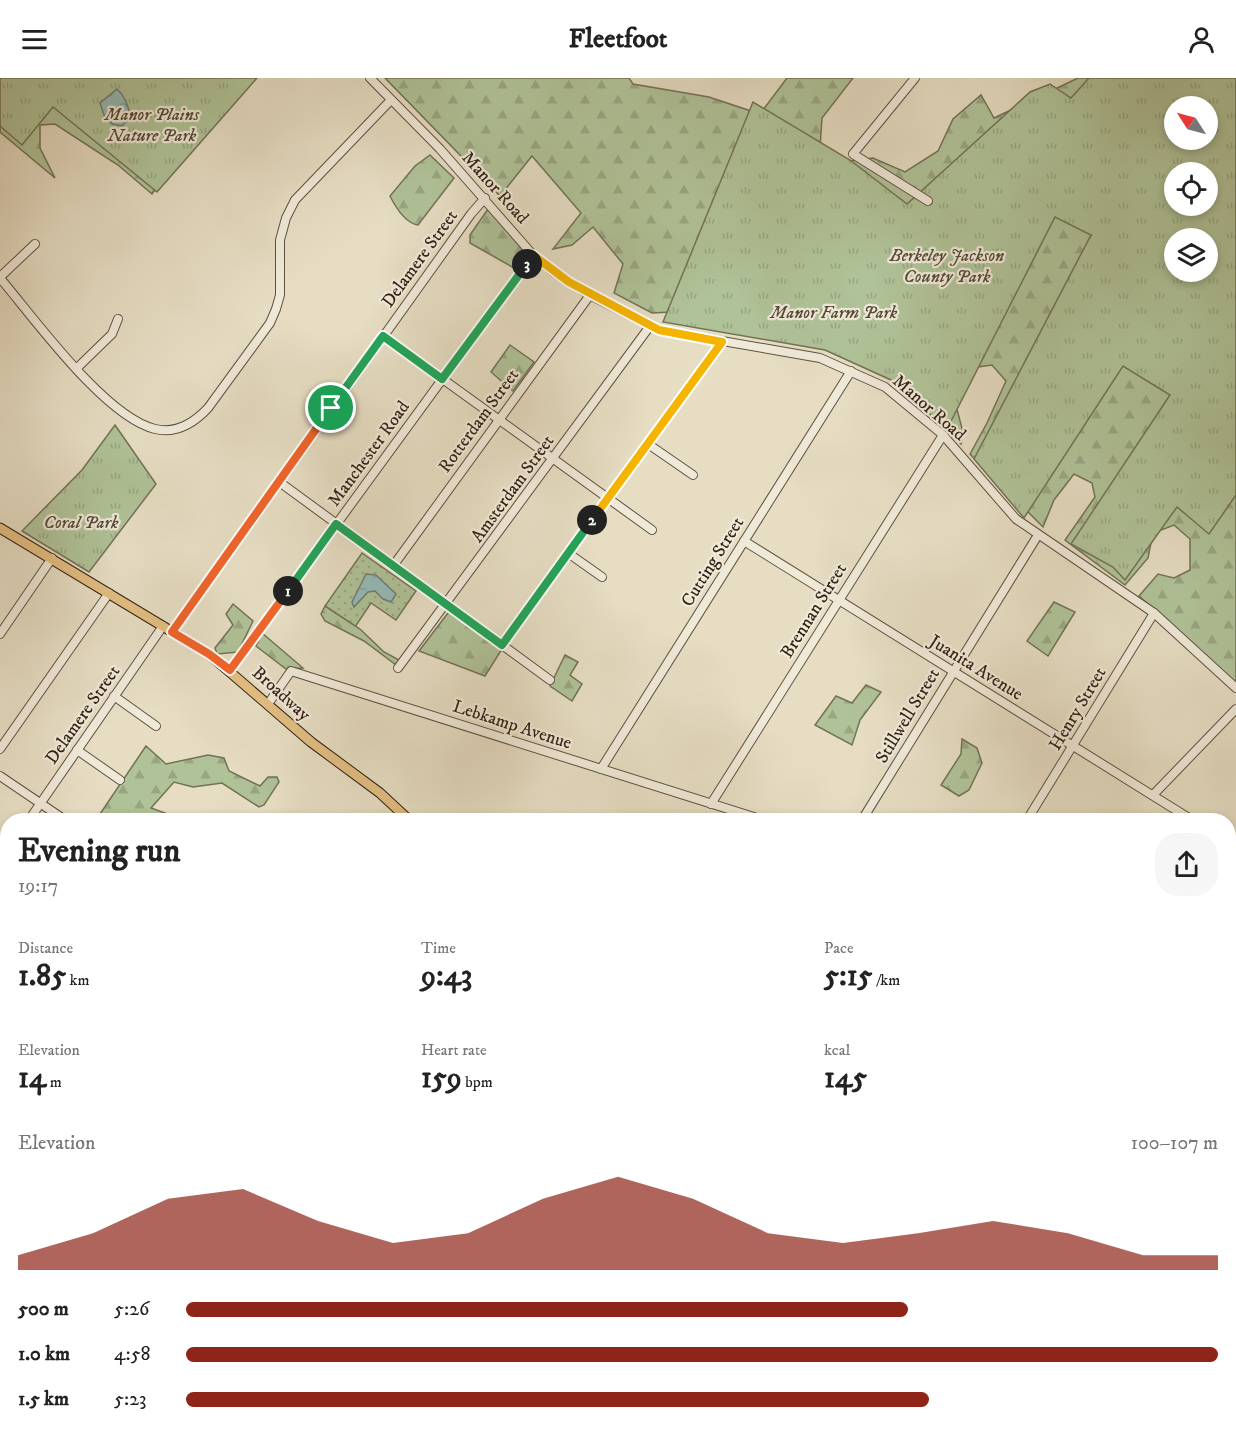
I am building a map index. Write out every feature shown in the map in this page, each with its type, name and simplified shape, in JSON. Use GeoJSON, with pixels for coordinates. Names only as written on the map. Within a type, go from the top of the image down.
{"type":"FeatureCollection","features":[{"type":"Feature","properties":{"kind":"main road","name":"Broadway"},"geometry":{"type":"LineString","coordinates":[[0,528],[209,654],[322,752],[380,793],[401,813]]}},
{"type":"Feature","properties":{"kind":"street","name":"Manor Road"},"geometry":{"type":"LineString","coordinates":[[370,78],[485,198],[533,255],[554,272],[590,295],[659,330],[820,358],[885,387],[943,435],[1016,519],[1154,612],[1236,688]]}},
{"type":"Feature","properties":{"kind":"street"},"geometry":{"type":"LineString","coordinates":[[915,78],[853,154],[928,201]]}},
{"type":"Feature","properties":{"kind":"street"},"geometry":{"type":"LineString","coordinates":[[35,244],[0,278],[77,368],[122,411],[139,423],[171,430],[197,419],[208,408],[250,351],[276,309],[280,295],[280,240],[294,200],[390,101]]}},
{"type":"Feature","properties":{"kind":"street","name":"Delamere Street"},"geometry":{"type":"LineString","coordinates":[[34,813],[114,696],[278,481],[471,214],[485,198]]}},
{"type":"Feature","properties":{"kind":"street","name":"Manchester Road"},"geometry":{"type":"LineString","coordinates":[[230,670],[533,255]]}},
{"type":"Feature","properties":{"kind":"street","name":"Rotterdam Street"},"geometry":{"type":"LineString","coordinates":[[393,566],[590,295]]}},
{"type":"Feature","properties":{"kind":"street"},"geometry":{"type":"LineString","coordinates":[[77,368],[112,334],[118,319]]}},
{"type":"Feature","properties":{"kind":"street","name":"Amsterdam Street"},"geometry":{"type":"LineString","coordinates":[[398,668],[447,605],[650,326]]}},
{"type":"Feature","properties":{"kind":"street"},"geometry":{"type":"LineString","coordinates":[[383,336],[652,530]]}},
{"type":"Feature","properties":{"kind":"street"},"geometry":{"type":"LineString","coordinates":[[502,645],[722,342]]}},
{"type":"Feature","properties":{"kind":"street","name":"Cutting Street"},"geometry":{"type":"LineString","coordinates":[[601,769],[851,372]]}},
{"type":"Feature","properties":{"kind":"street","name":"Brennan Street"},"geometry":{"type":"LineString","coordinates":[[711,804],[943,435]]}},
{"type":"Feature","properties":{"kind":"street"},"geometry":{"type":"LineString","coordinates":[[648,444],[693,475]]}},
{"type":"Feature","properties":{"kind":"street"},"geometry":{"type":"LineString","coordinates":[[278,481],[550,680]]}},
{"type":"Feature","properties":{"kind":"street","name":"Stillwell Street"},"geometry":{"type":"LineString","coordinates":[[866,813],[1038,535]]}},
{"type":"Feature","properties":{"kind":"street","name":"Juanita Avenue"},"geometry":{"type":"LineString","coordinates":[[744,541],[1181,813]]}},
{"type":"Feature","properties":{"kind":"street"},"geometry":{"type":"LineString","coordinates":[[568,553],[602,577]]}},
{"type":"Feature","properties":{"kind":"street"},"geometry":{"type":"LineString","coordinates":[[0,634],[52,558]]}},
{"type":"Feature","properties":{"kind":"street"},"geometry":{"type":"LineString","coordinates":[[0,749],[110,593]]}},
{"type":"Feature","properties":{"kind":"street","name":"Henry Street"},"geometry":{"type":"LineString","coordinates":[[1031,813],[1154,612]]}},
{"type":"Feature","properties":{"kind":"street","name":"Lebkamp Avenue"},"geometry":{"type":"LineString","coordinates":[[268,705],[291,671],[740,813]]}},
{"type":"Feature","properties":{"kind":"street"},"geometry":{"type":"LineString","coordinates":[[114,696],[156,726]]}},
{"type":"Feature","properties":{"kind":"street"},"geometry":{"type":"LineString","coordinates":[[1153,795],[1236,709]]}},
{"type":"Feature","properties":{"kind":"street"},"geometry":{"type":"LineString","coordinates":[[77,750],[120,780]]}},
{"type":"Feature","properties":{"kind":"street"},"geometry":{"type":"LineString","coordinates":[[0,776],[55,813]]}},
{"type":"Feature","properties":{"kind":"street"},"geometry":{"type":"LineString","coordinates":[[229,1434],[238,1434]]}},
{"type":"Feature","properties":{"kind":"green space"},"geometry":{"type":"Polygon","coordinates":[[[0,78],[171,168],[152,194],[118,165],[55,124],[40,125],[40,148],[55,178],[0,132],[0,78]]]}},
{"type":"Feature","properties":{"kind":"green space","name":"Manor Plains Nature Park"},"geometry":{"type":"Polygon","coordinates":[[[0,78],[257,78],[157,192],[53,107],[22,145],[0,126],[0,78]]]}},
{"type":"Feature","properties":{"kind":"green space","name":"Berkeley Jackson County Park"},"geometry":{"type":"Polygon","coordinates":[[[385,78],[629,78],[633,84],[709,97],[760,114],[787,78],[853,78],[822,118],[820,148],[835,163],[873,158],[905,172],[938,151],[953,119],[981,95],[994,118],[1078,78],[1236,78],[1236,683],[1139,596],[1158,574],[1174,578],[1190,570],[1190,539],[1174,525],[1153,533],[1148,558],[1125,585],[1065,540],[1095,497],[1092,483],[1074,474],[1054,500],[1043,527],[970,454],[1006,381],[992,365],[971,368],[954,398],[963,432],[961,444],[901,384],[861,325],[671,312],[652,313],[614,293],[623,264],[593,227],[572,245],[553,249],[581,213],[532,156],[500,196],[385,78]]]}},
{"type":"Feature","properties":{"kind":"green space","name":"Berkeley Jackson County Park"},"geometry":{"type":"Polygon","coordinates":[[[1089,78],[1236,78],[1236,495],[1209,534],[1177,507],[1125,580],[1113,567],[1071,544],[1170,395],[1123,366],[1024,518],[974,459],[1091,235],[1055,217],[947,429],[891,380],[825,350],[663,322],[753,102],[850,160],[907,204],[1030,92],[1050,84],[1071,98],[1089,78]]]}},
{"type":"Feature","properties":{"kind":"green space"},"geometry":{"type":"Polygon","coordinates":[[[430,155],[454,178],[418,225],[413,224],[398,210],[390,196],[415,166],[430,155]]]}},
{"type":"Feature","properties":{"kind":"green space"},"geometry":{"type":"Polygon","coordinates":[[[488,209],[526,253],[514,268],[470,243],[470,235],[488,209]]]}},
{"type":"Feature","properties":{"kind":"green space"},"geometry":{"type":"Polygon","coordinates":[[[510,345],[534,362],[513,391],[491,372],[510,345]]]}},
{"type":"Feature","properties":{"kind":"green space","name":"Coral Park"},"geometry":{"type":"Polygon","coordinates":[[[115,425],[156,484],[89,572],[22,531],[82,470],[115,425]]]}},
{"type":"Feature","properties":{"kind":"green space"},"geometry":{"type":"Polygon","coordinates":[[[362,553],[416,591],[396,620],[371,603],[355,627],[325,606],[362,553]]]}},
{"type":"Feature","properties":{"kind":"green space"},"geometry":{"type":"Polygon","coordinates":[[[1054,602],[1075,612],[1048,656],[1027,641],[1054,602]]]}},
{"type":"Feature","properties":{"kind":"green space"},"geometry":{"type":"Polygon","coordinates":[[[233,604],[253,621],[238,652],[217,654],[215,648],[233,625],[226,614],[233,604]]]}},
{"type":"Feature","properties":{"kind":"green space"},"geometry":{"type":"Polygon","coordinates":[[[325,606],[360,629],[384,652],[399,660],[396,665],[364,641],[325,621],[321,614],[325,606]]]}},
{"type":"Feature","properties":{"kind":"green space"},"geometry":{"type":"Polygon","coordinates":[[[448,613],[502,649],[485,676],[419,651],[448,613]]]}},
{"type":"Feature","properties":{"kind":"green space"},"geometry":{"type":"Polygon","coordinates":[[[262,633],[303,668],[286,669],[256,646],[262,633]]]}},
{"type":"Feature","properties":{"kind":"green space"},"geometry":{"type":"Polygon","coordinates":[[[565,655],[578,662],[570,675],[582,684],[572,701],[550,686],[565,655]]]}},
{"type":"Feature","properties":{"kind":"green space"},"geometry":{"type":"Polygon","coordinates":[[[866,685],[881,692],[860,720],[852,745],[815,725],[836,696],[852,703],[866,685]]]}},
{"type":"Feature","properties":{"kind":"green space"},"geometry":{"type":"Polygon","coordinates":[[[962,739],[977,748],[982,763],[969,790],[959,796],[941,785],[961,754],[962,739]]]}},
{"type":"Feature","properties":{"kind":"green space"},"geometry":{"type":"Polygon","coordinates":[[[146,746],[166,764],[208,755],[224,758],[229,771],[260,786],[268,777],[277,777],[279,782],[264,805],[259,807],[222,783],[193,787],[174,782],[151,808],[165,813],[101,813],[146,746]]]}},
{"type":"Feature","properties":{"kind":"water"},"geometry":{"type":"Polygon","coordinates":[[[117,89],[128,106],[130,118],[122,126],[112,124],[104,115],[100,103],[117,89]]]}},
{"type":"Feature","properties":{"kind":"water"},"geometry":{"type":"Polygon","coordinates":[[[366,574],[376,575],[396,594],[391,602],[383,599],[375,591],[368,592],[354,607],[352,602],[366,574]]]}},
{"type":"Feature","properties":{"kind":"route"},"geometry":{"type":"LineString","coordinates":[[533,255],[590,295],[659,330],[722,342],[502,645],[336,524],[230,670],[209,654],[172,632],[331,408],[383,336],[442,379],[533,255]]}},
{"type":"Feature","properties":{"kind":"park label","name":"Manor Farm Park"},"geometry":{"type":"Point","coordinates":[834,313]}}]}
